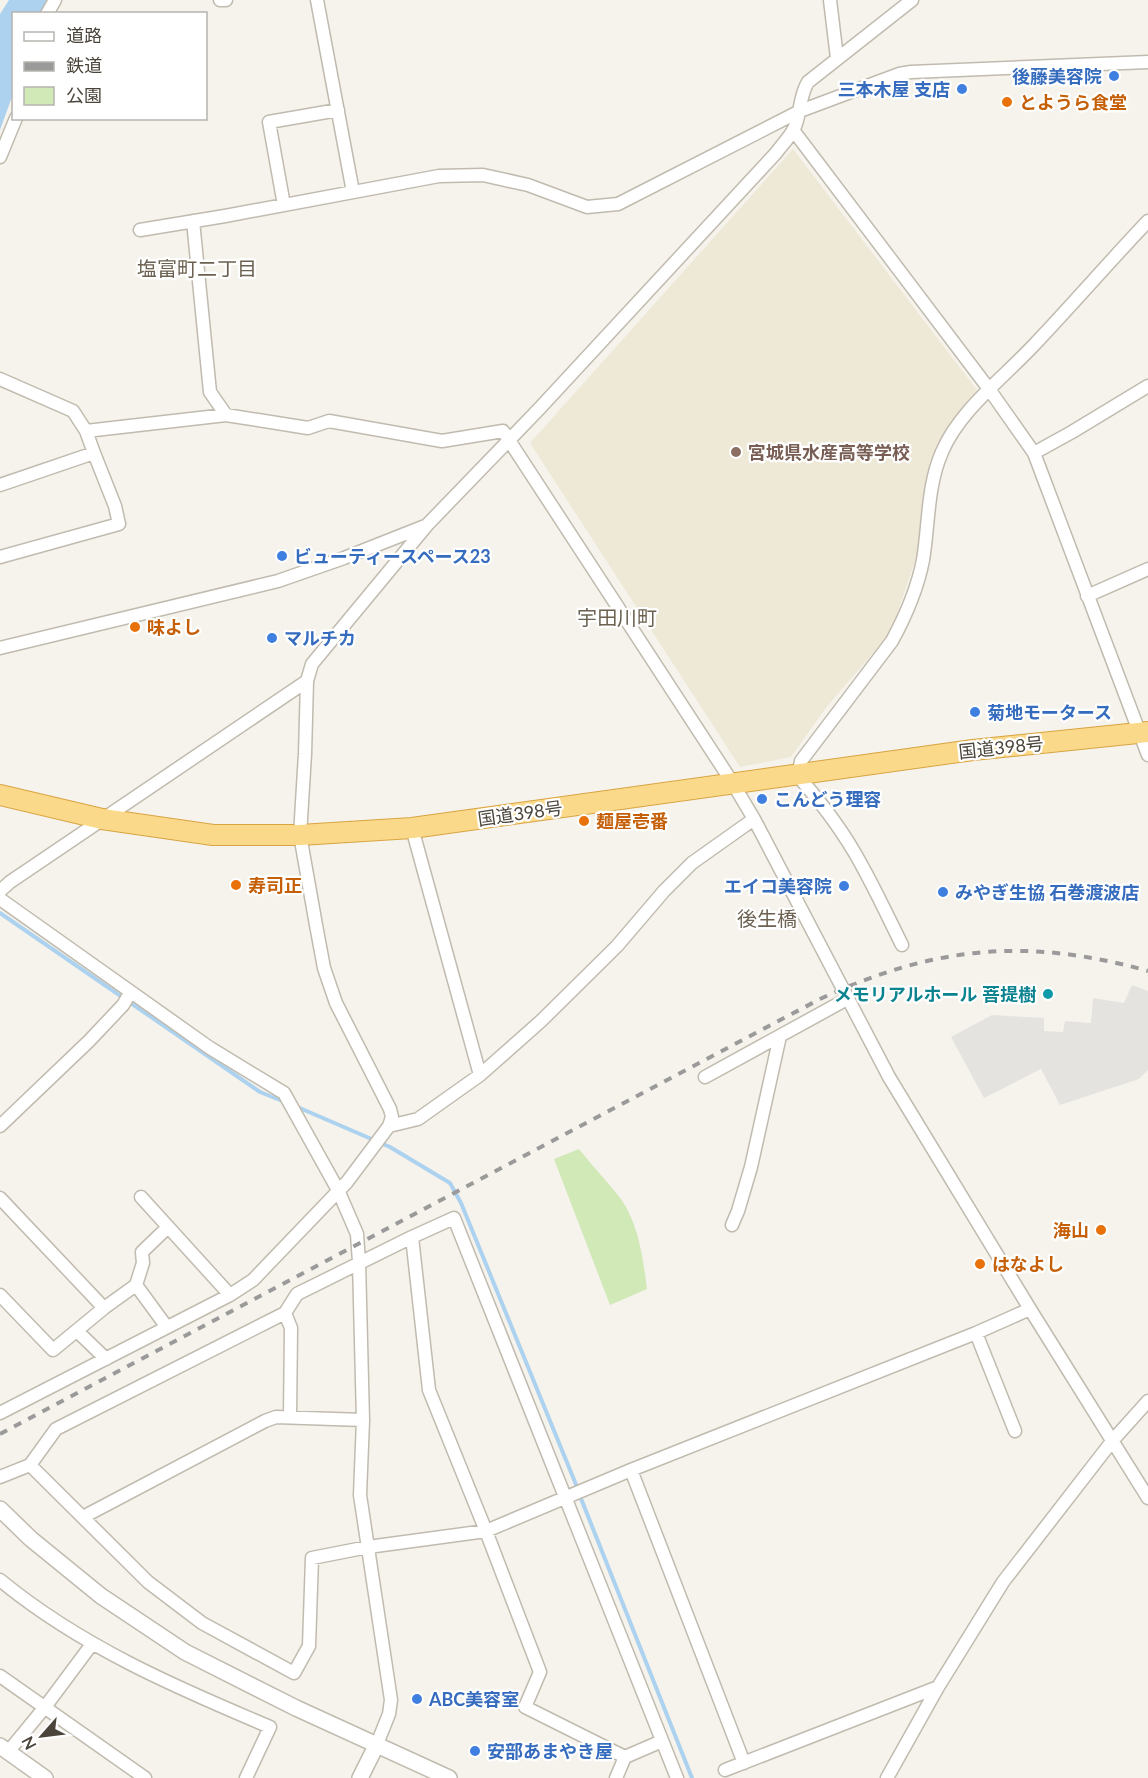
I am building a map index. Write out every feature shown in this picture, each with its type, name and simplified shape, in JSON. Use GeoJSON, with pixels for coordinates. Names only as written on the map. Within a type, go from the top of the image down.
{"type":"FeatureCollection","features":[{"type":"Feature","properties":{"kind":"highway","name":"国道398号"},"geometry":{"type":"LineString","coordinates":[[0,795],[102,819],[213,835],[300,835],[412,828],[973,750],[1144,733]]}},
{"type":"Feature","properties":{"kind":"street"},"geometry":{"type":"LineString","coordinates":[[220,0],[226,0]]}},
{"type":"Feature","properties":{"kind":"street"},"geometry":{"type":"LineString","coordinates":[[318,0],[353,192]]}},
{"type":"Feature","properties":{"kind":"street"},"geometry":{"type":"LineString","coordinates":[[830,0],[837,58]]}},
{"type":"Feature","properties":{"kind":"street"},"geometry":{"type":"LineString","coordinates":[[3,1408],[106,1359],[165,1326],[230,1295],[253,1280],[347,1182],[389,1126],[392,1117],[390,1108],[336,1003],[324,968],[300,835],[307,681],[312,664],[428,524],[760,170],[794,130],[803,89],[808,82],[912,0]]}},
{"type":"Feature","properties":{"kind":"street"},"geometry":{"type":"LineString","coordinates":[[140,230],[439,176],[483,174],[528,185],[587,207],[618,204],[800,111],[899,74],[1148,62]]}},
{"type":"Feature","properties":{"kind":"street"},"geometry":{"type":"LineString","coordinates":[[284,205],[269,122],[338,110]]}},
{"type":"Feature","properties":{"kind":"street"},"geometry":{"type":"LineString","coordinates":[[0,157],[15,120]]}},
{"type":"Feature","properties":{"kind":"street"},"geometry":{"type":"LineString","coordinates":[[794,130],[989,389],[1034,453],[1087,596],[1144,733],[1148,755]]}},
{"type":"Feature","properties":{"kind":"street"},"geometry":{"type":"LineString","coordinates":[[193,222],[210,392],[226,416]]}},
{"type":"Feature","properties":{"kind":"street"},"geometry":{"type":"LineString","coordinates":[[902,945],[868,875],[852,849],[831,816],[798,776],[801,761],[892,641],[903,621],[922,562],[934,470],[943,448],[956,427],[989,389],[1032,347],[1109,261],[1148,222]]}},
{"type":"Feature","properties":{"kind":"street"},"geometry":{"type":"LineString","coordinates":[[0,379],[73,411],[86,431],[115,506],[118,524],[0,556]]}},
{"type":"Feature","properties":{"kind":"street"},"geometry":{"type":"LineString","coordinates":[[1034,453],[1148,386]]}},
{"type":"Feature","properties":{"kind":"street"},"geometry":{"type":"LineString","coordinates":[[86,431],[226,416],[308,428],[329,421],[442,441],[503,431],[732,782],[754,819],[889,1077],[1148,1498]]}},
{"type":"Feature","properties":{"kind":"street"},"geometry":{"type":"LineString","coordinates":[[0,485],[94,453]]}},
{"type":"Feature","properties":{"kind":"street"},"geometry":{"type":"LineString","coordinates":[[0,648],[278,581],[344,558],[428,524]]}},
{"type":"Feature","properties":{"kind":"street"},"geometry":{"type":"LineString","coordinates":[[1087,596],[1148,569]]}},
{"type":"Feature","properties":{"kind":"street"},"geometry":{"type":"LineString","coordinates":[[0,891],[102,819],[307,681]]}},
{"type":"Feature","properties":{"kind":"street"},"geometry":{"type":"LineString","coordinates":[[389,1126],[418,1119],[480,1075],[541,1021],[617,946],[664,891],[692,863],[754,819]]}},
{"type":"Feature","properties":{"kind":"street"},"geometry":{"type":"LineString","coordinates":[[412,828],[480,1075]]}},
{"type":"Feature","properties":{"kind":"street"},"geometry":{"type":"LineString","coordinates":[[0,899],[127,999],[284,1093],[338,1190],[357,1234],[363,1420],[360,1495],[390,1700],[389,1714],[360,1778]]}},
{"type":"Feature","properties":{"kind":"street"},"geometry":{"type":"LineString","coordinates":[[0,1126],[89,1041],[127,999]]}},
{"type":"Feature","properties":{"kind":"street"},"geometry":{"type":"LineString","coordinates":[[705,1077],[847,999]]}},
{"type":"Feature","properties":{"kind":"street"},"geometry":{"type":"LineString","coordinates":[[732,1225],[751,1167],[780,1036]]}},
{"type":"Feature","properties":{"kind":"street"},"geometry":{"type":"LineString","coordinates":[[141,1197],[230,1295]]}},
{"type":"Feature","properties":{"kind":"street"},"geometry":{"type":"LineString","coordinates":[[0,1198],[104,1308]]}},
{"type":"Feature","properties":{"kind":"street"},"geometry":{"type":"LineString","coordinates":[[0,1477],[30,1465],[56,1429],[285,1313],[297,1294],[454,1218],[676,1778]]}},
{"type":"Feature","properties":{"kind":"street"},"geometry":{"type":"LineString","coordinates":[[0,1295],[53,1350],[136,1285],[143,1263],[142,1252],[168,1227]]}},
{"type":"Feature","properties":{"kind":"street"},"geometry":{"type":"LineString","coordinates":[[412,1237],[429,1390],[540,1672],[525,1707],[626,1757]]}},
{"type":"Feature","properties":{"kind":"street"},"geometry":{"type":"LineString","coordinates":[[136,1285],[165,1326]]}},
{"type":"Feature","properties":{"kind":"street"},"geometry":{"type":"LineString","coordinates":[[30,1465],[148,1582],[202,1623],[294,1673],[309,1646],[312,1558],[368,1547],[486,1531],[564,1497],[976,1333],[1030,1309]]}},
{"type":"Feature","properties":{"kind":"street"},"geometry":{"type":"LineString","coordinates":[[285,1313],[291,1328],[290,1417]]}},
{"type":"Feature","properties":{"kind":"street"},"geometry":{"type":"LineString","coordinates":[[77,1331],[106,1359]]}},
{"type":"Feature","properties":{"kind":"street"},"geometry":{"type":"LineString","coordinates":[[976,1333],[1015,1431]]}},
{"type":"Feature","properties":{"kind":"street"},"geometry":{"type":"LineString","coordinates":[[887,1778],[938,1687],[1003,1582],[1113,1440],[1148,1401]]}},
{"type":"Feature","properties":{"kind":"street"},"geometry":{"type":"LineString","coordinates":[[83,1517],[276,1417],[363,1420]]}},
{"type":"Feature","properties":{"kind":"street"},"geometry":{"type":"LineString","coordinates":[[632,1470],[744,1763]]}},
{"type":"Feature","properties":{"kind":"street"},"geometry":{"type":"LineString","coordinates":[[0,1509],[39,1546],[101,1596],[185,1652],[296,1708],[449,1778]]}},
{"type":"Feature","properties":{"kind":"street"},"geometry":{"type":"LineString","coordinates":[[0,1580],[27,1602],[92,1644],[170,1684],[270,1727],[246,1778]]}},
{"type":"Feature","properties":{"kind":"street"},"geometry":{"type":"LineString","coordinates":[[45,1778],[4,1749],[45,1707],[92,1644]]}},
{"type":"Feature","properties":{"kind":"street"},"geometry":{"type":"LineString","coordinates":[[0,1676],[145,1778]]}},
{"type":"Feature","properties":{"kind":"street"},"geometry":{"type":"LineString","coordinates":[[725,1770],[938,1687]]}},
{"type":"Feature","properties":{"kind":"street"},"geometry":{"type":"LineString","coordinates":[[616,1778],[626,1757],[662,1741]]}},
{"type":"Feature","properties":{"kind":"shaded area","name":"宮城県水産高等学校"},"geometry":{"type":"Polygon","coordinates":[[[793,149],[980,394],[948,425],[932,462],[919,549],[891,632],[825,709],[791,757],[740,767],[530,443],[793,149]]]}},
{"type":"Feature","properties":{"kind":"shaded area"},"geometry":{"type":"Polygon","coordinates":[[[1132,985],[1148,991],[1148,1070],[1139,1079],[1060,1105],[1041,1069],[984,1098],[951,1037],[992,1015],[1044,1018],[1044,1031],[1063,1032],[1065,1021],[1091,1023],[1093,998],[1124,1003],[1132,985]]]}},
{"type":"Feature","properties":{"kind":"green space"},"geometry":{"type":"Polygon","coordinates":[[[579,1149],[627,1209],[642,1254],[647,1289],[610,1305],[554,1159],[579,1149]]]}},
{"type":"Feature","properties":{"kind":"water"},"geometry":{"type":"Polygon","coordinates":[[[9,0],[47,0],[41,12],[12,12],[12,97],[0,130],[0,14],[9,0]]]}},
{"type":"Feature","properties":{"kind":"waterway"},"geometry":{"type":"LineString","coordinates":[[0,913],[260,1092],[285,1102]]}},
{"type":"Feature","properties":{"kind":"waterway"},"geometry":{"type":"LineString","coordinates":[[295,1106],[390,1147],[450,1183],[461,1203],[577,1487]]}},
{"type":"Feature","properties":{"kind":"waterway"},"geometry":{"type":"LineString","coordinates":[[580,1496],[692,1778]]}},
{"type":"Feature","properties":{"kind":"railway"},"geometry":{"type":"LineString","coordinates":[[0,1434],[820,999],[862,981],[902,967],[981,952],[1021,951],[1062,954],[1104,960],[1148,971]]}},
{"type":"Feature","properties":{"kind":"place","name":"後藤美容院"},"geometry":{"type":"Point","coordinates":[1114,76]}},
{"type":"Feature","properties":{"kind":"place","name":"三本木屋 支店"},"geometry":{"type":"Point","coordinates":[962,89]}},
{"type":"Feature","properties":{"kind":"place","name":"とようら食堂"},"geometry":{"type":"Point","coordinates":[1007,102]}},
{"type":"Feature","properties":{"kind":"place","name":"宮城県水産高等学校"},"geometry":{"type":"Point","coordinates":[736,452]}},
{"type":"Feature","properties":{"kind":"place","name":"ビューティースペース23"},"geometry":{"type":"Point","coordinates":[282,556]}},
{"type":"Feature","properties":{"kind":"place","name":"味よし"},"geometry":{"type":"Point","coordinates":[135,627]}},
{"type":"Feature","properties":{"kind":"place","name":"マルチカ"},"geometry":{"type":"Point","coordinates":[272,638]}},
{"type":"Feature","properties":{"kind":"place","name":"菊地モータース"},"geometry":{"type":"Point","coordinates":[975,712]}},
{"type":"Feature","properties":{"kind":"place","name":"こんどう理容"},"geometry":{"type":"Point","coordinates":[762,799]}},
{"type":"Feature","properties":{"kind":"place","name":"麺屋壱番"},"geometry":{"type":"Point","coordinates":[584,821]}},
{"type":"Feature","properties":{"kind":"place","name":"寿司正"},"geometry":{"type":"Point","coordinates":[236,885]}},
{"type":"Feature","properties":{"kind":"place","name":"エイコ美容院"},"geometry":{"type":"Point","coordinates":[844,886]}},
{"type":"Feature","properties":{"kind":"place","name":"みやぎ生協 石巻渡波店"},"geometry":{"type":"Point","coordinates":[943,892]}},
{"type":"Feature","properties":{"kind":"place","name":"メモリアルホール 菩提樹"},"geometry":{"type":"Point","coordinates":[1048,994]}},
{"type":"Feature","properties":{"kind":"place","name":"海山"},"geometry":{"type":"Point","coordinates":[1101,1230]}},
{"type":"Feature","properties":{"kind":"place","name":"はなよし"},"geometry":{"type":"Point","coordinates":[980,1264]}},
{"type":"Feature","properties":{"kind":"place","name":"ABC美容室"},"geometry":{"type":"Point","coordinates":[417,1699]}},
{"type":"Feature","properties":{"kind":"place","name":"安部あまやき屋"},"geometry":{"type":"Point","coordinates":[475,1751]}},
{"type":"Feature","properties":{"kind":"district","name":"塩富町二丁目"},"geometry":{"type":"Point","coordinates":[197,268]}},
{"type":"Feature","properties":{"kind":"district","name":"宇田川町"},"geometry":{"type":"Point","coordinates":[617,617]}},
{"type":"Feature","properties":{"kind":"district","name":"後生橋"},"geometry":{"type":"Point","coordinates":[767,918]}}]}
